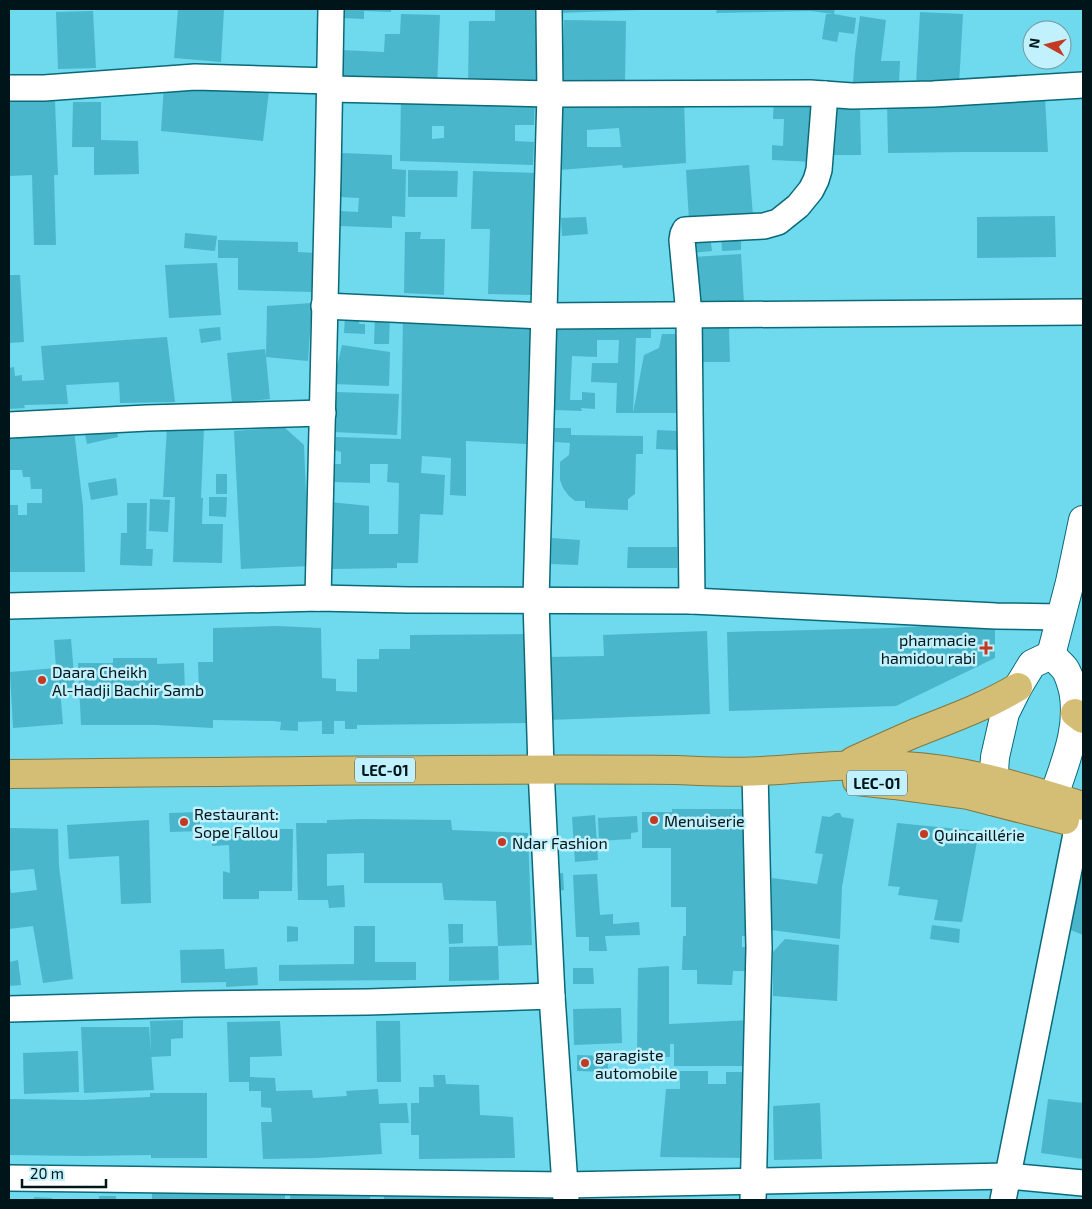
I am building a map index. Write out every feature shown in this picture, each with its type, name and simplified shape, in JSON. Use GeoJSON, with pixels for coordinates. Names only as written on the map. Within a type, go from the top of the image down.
{"type":"FeatureCollection","features":[{"type":"Feature","properties":{"kind":"highway"},"geometry":{"type":"LineString","coordinates":[[846,765],[898,740],[986,704],[1018,687]]}},
{"type":"Feature","properties":{"kind":"highway","name":"LEC-01"},"geometry":{"type":"LineString","coordinates":[[9,774],[540,769],[758,771],[846,765],[903,766],[945,770],[993,791]]}},
{"type":"Feature","properties":{"kind":"highway","name":"LEC-01"},"geometry":{"type":"LineString","coordinates":[[758,771],[894,785],[968,795],[993,791]]}},
{"type":"Feature","properties":{"kind":"highway"},"geometry":{"type":"LineString","coordinates":[[993,791],[1050,806],[1082,818]]}},
{"type":"Feature","properties":{"kind":"street"},"geometry":{"type":"LineString","coordinates":[[318,598],[331,9]]}},
{"type":"Feature","properties":{"kind":"street"},"geometry":{"type":"LineString","coordinates":[[549,9],[550,94],[536,600],[540,769],[552,996],[566,1193]]}},
{"type":"Feature","properties":{"kind":"street"},"geometry":{"type":"LineString","coordinates":[[9,88],[44,88],[195,77],[330,85],[550,94],[825,94],[852,96],[933,94],[1083,86]]}},
{"type":"Feature","properties":{"kind":"street"},"geometry":{"type":"LineString","coordinates":[[692,601],[688,314],[683,234],[685,230],[764,226],[778,222],[798,206],[816,180],[819,170],[825,94]]}},
{"type":"Feature","properties":{"kind":"street"},"geometry":{"type":"LineString","coordinates":[[324,306],[544,316],[1083,312]]}},
{"type":"Feature","properties":{"kind":"street"},"geometry":{"type":"LineString","coordinates":[[9,424],[323,413]]}},
{"type":"Feature","properties":{"kind":"street"},"geometry":{"type":"LineString","coordinates":[[1051,655],[1061,616],[1076,584],[1083,520]]}},
{"type":"Feature","properties":{"kind":"street"},"geometry":{"type":"LineString","coordinates":[[9,606],[318,598],[692,601],[996,616],[1061,616]]}},
{"type":"Feature","properties":{"kind":"street"},"geometry":{"type":"LineString","coordinates":[[993,791],[994,760],[1005,713],[1032,664],[1051,655]]}},
{"type":"Feature","properties":{"kind":"street"},"geometry":{"type":"LineString","coordinates":[[1050,806],[1079,716],[1071,683],[1065,668],[1051,655]]}},
{"type":"Feature","properties":{"kind":"street"},"geometry":{"type":"LineString","coordinates":[[754,1190],[758,948],[758,771]]}},
{"type":"Feature","properties":{"kind":"street"},"geometry":{"type":"LineString","coordinates":[[1003,1200],[1082,818]]}},
{"type":"Feature","properties":{"kind":"street"},"geometry":{"type":"LineString","coordinates":[[9,1009],[368,1002],[552,996]]}},
{"type":"Feature","properties":{"kind":"street"},"geometry":{"type":"LineString","coordinates":[[9,1178],[131,1190],[566,1193],[754,1190],[1008,1176],[1083,1183]]}},
{"type":"Feature","properties":{"kind":"building"},"geometry":{"type":"Polygon","coordinates":[[[178,9],[224,9],[221,62],[174,58],[178,9]]]}},
{"type":"Feature","properties":{"kind":"building"},"geometry":{"type":"Polygon","coordinates":[[[340,9],[391,9],[391,12],[364,11],[364,19],[340,18],[340,9]]]}},
{"type":"Feature","properties":{"kind":"building"},"geometry":{"type":"Polygon","coordinates":[[[495,9],[537,9],[536,89],[468,88],[469,21],[495,21],[495,9]]]}},
{"type":"Feature","properties":{"kind":"building"},"geometry":{"type":"Polygon","coordinates":[[[560,9],[641,9],[641,10],[560,13],[560,9]]]}},
{"type":"Feature","properties":{"kind":"building"},"geometry":{"type":"Polygon","coordinates":[[[717,9],[835,9],[834,14],[810,11],[716,13],[717,9]]]}},
{"type":"Feature","properties":{"kind":"building"},"geometry":{"type":"Polygon","coordinates":[[[93,11],[96,68],[58,69],[56,12],[93,11]]]}},
{"type":"Feature","properties":{"kind":"building"},"geometry":{"type":"Polygon","coordinates":[[[920,12],[963,14],[959,85],[916,83],[920,12]]]}},
{"type":"Feature","properties":{"kind":"building"},"geometry":{"type":"Polygon","coordinates":[[[401,14],[440,15],[437,87],[338,83],[340,50],[384,52],[385,34],[400,34],[401,14]]]}},
{"type":"Feature","properties":{"kind":"building"},"geometry":{"type":"Polygon","coordinates":[[[826,14],[856,18],[854,34],[839,32],[837,42],[822,39],[826,14]]]}},
{"type":"Feature","properties":{"kind":"building"},"geometry":{"type":"Polygon","coordinates":[[[860,16],[886,20],[881,61],[900,61],[899,84],[853,82],[860,16]]]}},
{"type":"Feature","properties":{"kind":"building"},"geometry":{"type":"Polygon","coordinates":[[[564,20],[626,21],[625,83],[562,82],[564,20]]]}},
{"type":"Feature","properties":{"kind":"building"},"geometry":{"type":"Polygon","coordinates":[[[164,84],[269,91],[263,141],[161,131],[164,84]]]}},
{"type":"Feature","properties":{"kind":"building"},"geometry":{"type":"Polygon","coordinates":[[[401,94],[535,99],[534,125],[515,125],[515,141],[534,142],[533,165],[400,161],[401,94]],[[432,126],[432,139],[444,138],[444,126],[432,126]]]}},
{"type":"Feature","properties":{"kind":"building"},"geometry":{"type":"Polygon","coordinates":[[[774,96],[816,98],[814,162],[772,160],[772,145],[783,146],[784,119],[773,119],[774,96]]]}},
{"type":"Feature","properties":{"kind":"building"},"geometry":{"type":"Polygon","coordinates":[[[29,97],[29,102],[55,101],[58,175],[54,175],[56,245],[34,245],[32,175],[9,176],[9,98],[29,97]]]}},
{"type":"Feature","properties":{"kind":"building"},"geometry":{"type":"Polygon","coordinates":[[[1045,97],[1048,152],[888,153],[887,101],[1045,97]]]}},
{"type":"Feature","properties":{"kind":"building"},"geometry":{"type":"Polygon","coordinates":[[[684,99],[686,163],[623,168],[622,165],[560,170],[560,104],[617,101],[617,107],[684,99]],[[619,128],[587,130],[587,147],[621,147],[619,128]]]}},
{"type":"Feature","properties":{"kind":"building"},"geometry":{"type":"Polygon","coordinates":[[[73,102],[101,102],[101,140],[138,141],[139,174],[94,175],[94,147],[72,147],[73,102]]]}},
{"type":"Feature","properties":{"kind":"building"},"geometry":{"type":"Polygon","coordinates":[[[860,108],[861,155],[832,155],[831,109],[860,108]]]}},
{"type":"Feature","properties":{"kind":"building"},"geometry":{"type":"Polygon","coordinates":[[[341,153],[392,155],[392,169],[406,170],[405,217],[392,216],[392,228],[340,226],[340,211],[358,212],[359,198],[340,197],[341,153]]]}},
{"type":"Feature","properties":{"kind":"building"},"geometry":{"type":"Polygon","coordinates":[[[749,165],[753,216],[689,221],[686,170],[749,165]]]}},
{"type":"Feature","properties":{"kind":"building"},"geometry":{"type":"Polygon","coordinates":[[[408,170],[458,171],[457,197],[408,197],[408,170]]]}},
{"type":"Feature","properties":{"kind":"building"},"geometry":{"type":"Polygon","coordinates":[[[473,171],[536,173],[532,295],[488,294],[490,229],[471,229],[473,171]]]}},
{"type":"Feature","properties":{"kind":"building"},"geometry":{"type":"Polygon","coordinates":[[[1055,216],[1056,257],[977,258],[977,217],[1055,216]]]}},
{"type":"Feature","properties":{"kind":"building"},"geometry":{"type":"Polygon","coordinates":[[[586,217],[588,234],[562,236],[561,218],[586,217]]]}},
{"type":"Feature","properties":{"kind":"building"},"geometry":{"type":"Polygon","coordinates":[[[405,232],[421,232],[420,239],[445,239],[444,295],[404,293],[405,232]]]}},
{"type":"Feature","properties":{"kind":"building"},"geometry":{"type":"Polygon","coordinates":[[[741,232],[741,250],[722,251],[721,233],[741,232]]]}},
{"type":"Feature","properties":{"kind":"building"},"geometry":{"type":"Polygon","coordinates":[[[185,233],[217,236],[215,251],[184,248],[185,233]]]}},
{"type":"Feature","properties":{"kind":"building"},"geometry":{"type":"Polygon","coordinates":[[[710,235],[712,251],[692,253],[690,237],[710,235]]]}},
{"type":"Feature","properties":{"kind":"building"},"geometry":{"type":"Polygon","coordinates":[[[218,240],[298,242],[298,252],[316,253],[315,292],[238,290],[238,258],[218,258],[218,240]]]}},
{"type":"Feature","properties":{"kind":"building"},"geometry":{"type":"Polygon","coordinates":[[[741,254],[744,303],[694,305],[693,257],[741,254]]]}},
{"type":"Feature","properties":{"kind":"building"},"geometry":{"type":"Polygon","coordinates":[[[217,263],[221,315],[169,318],[165,265],[217,263]]]}},
{"type":"Feature","properties":{"kind":"building"},"geometry":{"type":"Polygon","coordinates":[[[9,275],[20,275],[24,342],[9,343],[9,275]]]}},
{"type":"Feature","properties":{"kind":"building"},"geometry":{"type":"Polygon","coordinates":[[[312,303],[308,361],[266,357],[267,306],[312,303]]]}},
{"type":"Feature","properties":{"kind":"building"},"geometry":{"type":"Polygon","coordinates":[[[375,314],[390,314],[389,344],[374,344],[375,314]]]}},
{"type":"Feature","properties":{"kind":"building"},"geometry":{"type":"Polygon","coordinates":[[[345,316],[360,316],[359,324],[365,324],[365,334],[344,333],[345,316]]]}},
{"type":"Feature","properties":{"kind":"building"},"geometry":{"type":"Polygon","coordinates":[[[403,318],[530,323],[526,444],[466,441],[466,496],[450,495],[451,458],[422,456],[421,473],[445,475],[443,515],[420,514],[418,563],[397,563],[397,568],[332,569],[330,502],[369,506],[369,534],[398,534],[399,483],[387,482],[388,464],[370,464],[370,483],[333,482],[334,464],[341,464],[341,452],[335,450],[336,437],[401,439],[403,318]]]}},
{"type":"Feature","properties":{"kind":"building"},"geometry":{"type":"Polygon","coordinates":[[[555,321],[651,323],[651,338],[636,338],[633,413],[616,413],[617,383],[591,382],[592,363],[618,363],[619,340],[597,340],[597,357],[572,356],[570,400],[582,400],[582,392],[595,393],[595,409],[581,408],[582,411],[553,410],[555,321]]]}},
{"type":"Feature","properties":{"kind":"building"},"geometry":{"type":"Polygon","coordinates":[[[220,327],[221,340],[201,343],[199,329],[220,327]]]}},
{"type":"Feature","properties":{"kind":"building"},"geometry":{"type":"Polygon","coordinates":[[[695,327],[729,328],[730,362],[698,362],[695,327]]]}},
{"type":"Feature","properties":{"kind":"building"},"geometry":{"type":"Polygon","coordinates":[[[662,334],[679,334],[681,413],[633,413],[644,355],[659,348],[662,334]]]}},
{"type":"Feature","properties":{"kind":"building"},"geometry":{"type":"Polygon","coordinates":[[[167,337],[175,402],[120,403],[119,382],[66,385],[68,404],[24,405],[25,408],[9,409],[9,368],[14,367],[15,376],[22,375],[22,381],[44,380],[41,346],[167,337]]]}},
{"type":"Feature","properties":{"kind":"building"},"geometry":{"type":"Polygon","coordinates":[[[342,345],[390,352],[389,386],[333,384],[342,345]]]}},
{"type":"Feature","properties":{"kind":"building"},"geometry":{"type":"Polygon","coordinates":[[[265,349],[270,399],[232,403],[227,353],[265,349]]]}},
{"type":"Feature","properties":{"kind":"building"},"geometry":{"type":"Polygon","coordinates":[[[335,392],[399,394],[397,435],[333,432],[335,392]]]}},
{"type":"Feature","properties":{"kind":"building"},"geometry":{"type":"Polygon","coordinates":[[[115,421],[118,437],[87,444],[84,428],[115,421]]]}},
{"type":"Feature","properties":{"kind":"building"},"geometry":{"type":"Polygon","coordinates":[[[167,426],[204,428],[201,498],[203,498],[202,524],[223,524],[222,563],[173,562],[175,497],[163,497],[167,426]]]}},
{"type":"Feature","properties":{"kind":"building"},"geometry":{"type":"Polygon","coordinates":[[[284,427],[304,445],[309,566],[241,569],[234,431],[284,427]]]}},
{"type":"Feature","properties":{"kind":"building"},"geometry":{"type":"Polygon","coordinates":[[[555,428],[571,428],[571,435],[643,436],[643,454],[636,454],[635,494],[628,499],[628,510],[585,508],[585,501],[575,501],[569,496],[560,480],[560,462],[569,455],[570,443],[555,442],[555,428]]]}},
{"type":"Feature","properties":{"kind":"building"},"geometry":{"type":"Polygon","coordinates":[[[74,430],[83,506],[85,572],[9,572],[9,505],[18,505],[18,515],[27,515],[27,503],[42,503],[42,489],[31,489],[30,477],[23,477],[22,470],[9,470],[9,437],[74,430]]]}},
{"type":"Feature","properties":{"kind":"building"},"geometry":{"type":"Polygon","coordinates":[[[657,430],[678,431],[677,450],[656,449],[657,430]]]}},
{"type":"Feature","properties":{"kind":"building"},"geometry":{"type":"Polygon","coordinates":[[[216,474],[227,474],[227,494],[216,494],[216,474]]]}},
{"type":"Feature","properties":{"kind":"building"},"geometry":{"type":"Polygon","coordinates":[[[116,478],[118,495],[91,500],[88,483],[116,478]]]}},
{"type":"Feature","properties":{"kind":"building"},"geometry":{"type":"Polygon","coordinates":[[[209,497],[227,497],[226,517],[209,516],[209,497]]]}},
{"type":"Feature","properties":{"kind":"building"},"geometry":{"type":"Polygon","coordinates":[[[150,499],[170,500],[168,532],[149,531],[150,499]]]}},
{"type":"Feature","properties":{"kind":"building"},"geometry":{"type":"Polygon","coordinates":[[[127,503],[147,503],[146,549],[153,549],[152,566],[120,565],[121,533],[127,533],[127,503]]]}},
{"type":"Feature","properties":{"kind":"building"},"geometry":{"type":"Polygon","coordinates":[[[552,538],[580,540],[578,565],[551,564],[552,538]]]}},
{"type":"Feature","properties":{"kind":"building"},"geometry":{"type":"Polygon","coordinates":[[[628,547],[677,547],[677,568],[627,568],[628,547]]]}},
{"type":"Feature","properties":{"kind":"building"},"geometry":{"type":"Polygon","coordinates":[[[995,622],[995,658],[896,706],[729,711],[727,632],[891,628],[995,622]]]}},
{"type":"Feature","properties":{"kind":"building"},"geometry":{"type":"Polygon","coordinates":[[[276,626],[321,628],[322,678],[336,679],[336,691],[357,692],[357,659],[379,659],[379,649],[410,649],[410,635],[527,634],[529,723],[357,725],[357,729],[345,729],[345,721],[334,721],[334,734],[322,734],[322,721],[298,722],[298,731],[280,730],[281,722],[274,721],[213,720],[213,728],[156,725],[81,725],[78,663],[113,663],[113,658],[157,658],[157,664],[184,663],[185,693],[199,694],[198,662],[213,662],[213,628],[276,626]]]}},
{"type":"Feature","properties":{"kind":"building"},"geometry":{"type":"Polygon","coordinates":[[[707,631],[710,714],[548,720],[546,657],[604,656],[603,635],[707,631]]]}},
{"type":"Feature","properties":{"kind":"building","name":"Daara Cheikh Al-Hadji Bachir Samb"},"geometry":{"type":"Polygon","coordinates":[[[71,639],[75,687],[60,689],[63,724],[13,728],[10,672],[56,668],[54,640],[71,639]]]}},
{"type":"Feature","properties":{"kind":"building"},"geometry":{"type":"Polygon","coordinates":[[[672,809],[752,809],[756,937],[742,936],[742,947],[756,947],[756,971],[733,971],[732,985],[697,984],[697,970],[682,970],[683,936],[686,936],[686,907],[671,907],[671,848],[642,848],[642,812],[672,812],[672,809]]]}},
{"type":"Feature","properties":{"kind":"building"},"geometry":{"type":"Polygon","coordinates":[[[200,812],[200,831],[170,832],[169,813],[200,812]]]}},
{"type":"Feature","properties":{"kind":"building"},"geometry":{"type":"Polygon","coordinates":[[[840,813],[842,817],[854,819],[842,887],[840,939],[771,930],[772,878],[817,884],[823,854],[815,853],[822,816],[830,817],[840,813]]]}},
{"type":"Feature","properties":{"kind":"building"},"geometry":{"type":"Polygon","coordinates":[[[595,815],[598,860],[575,862],[572,817],[595,815]]]}},
{"type":"Feature","properties":{"kind":"building"},"geometry":{"type":"Polygon","coordinates":[[[637,816],[638,832],[631,833],[631,839],[599,841],[598,818],[637,816]]]}},
{"type":"Feature","properties":{"kind":"building"},"geometry":{"type":"Polygon","coordinates":[[[149,820],[151,903],[121,904],[119,856],[69,859],[67,825],[149,820]]]}},
{"type":"Feature","properties":{"kind":"building"},"geometry":{"type":"Polygon","coordinates":[[[327,820],[451,820],[452,830],[528,833],[532,945],[498,946],[496,901],[444,900],[442,883],[364,883],[364,853],[327,854],[327,886],[344,885],[345,907],[329,908],[328,900],[298,900],[296,823],[327,823],[327,820]]]}},
{"type":"Feature","properties":{"kind":"building"},"geometry":{"type":"Polygon","coordinates":[[[897,823],[979,831],[962,922],[934,920],[938,900],[898,895],[900,887],[888,886],[897,823]]]}},
{"type":"Feature","properties":{"kind":"building"},"geometry":{"type":"Polygon","coordinates":[[[9,828],[58,829],[59,866],[73,979],[43,983],[33,926],[9,929],[9,887],[11,893],[37,890],[34,869],[9,871],[9,828]]]}},
{"type":"Feature","properties":{"kind":"building"},"geometry":{"type":"Polygon","coordinates":[[[212,829],[293,829],[292,891],[259,891],[259,899],[223,899],[223,871],[230,873],[229,845],[212,846],[212,829]]]}},
{"type":"Feature","properties":{"kind":"building"},"geometry":{"type":"Polygon","coordinates":[[[563,873],[564,890],[552,892],[550,874],[563,873]]]}},
{"type":"Feature","properties":{"kind":"building"},"geometry":{"type":"Polygon","coordinates":[[[597,874],[600,915],[613,914],[613,924],[639,922],[640,935],[605,936],[607,951],[589,951],[589,937],[576,937],[573,875],[597,874]]]}},
{"type":"Feature","properties":{"kind":"building"},"geometry":{"type":"Polygon","coordinates":[[[1083,878],[1083,935],[1068,929],[1081,879],[1083,878]]]}},
{"type":"Feature","properties":{"kind":"building"},"geometry":{"type":"Polygon","coordinates":[[[448,924],[463,924],[463,943],[449,944],[448,924]]]}},
{"type":"Feature","properties":{"kind":"building"},"geometry":{"type":"Polygon","coordinates":[[[932,925],[960,929],[959,943],[930,939],[932,925]]]}},
{"type":"Feature","properties":{"kind":"building"},"geometry":{"type":"Polygon","coordinates":[[[287,926],[298,927],[298,941],[287,942],[287,926]]]}},
{"type":"Feature","properties":{"kind":"building"},"geometry":{"type":"Polygon","coordinates":[[[354,926],[375,926],[375,962],[416,962],[416,980],[279,981],[279,965],[354,964],[354,926]]]}},
{"type":"Feature","properties":{"kind":"building"},"geometry":{"type":"Polygon","coordinates":[[[785,939],[839,945],[837,1001],[773,996],[773,952],[785,939]]]}},
{"type":"Feature","properties":{"kind":"building"},"geometry":{"type":"Polygon","coordinates":[[[498,946],[499,980],[449,981],[449,947],[498,946]]]}},
{"type":"Feature","properties":{"kind":"building"},"geometry":{"type":"Polygon","coordinates":[[[224,949],[225,969],[257,967],[258,985],[226,987],[226,982],[181,983],[180,950],[224,949]]]}},
{"type":"Feature","properties":{"kind":"building"},"geometry":{"type":"Polygon","coordinates":[[[18,960],[21,985],[9,986],[9,962],[18,960]]]}},
{"type":"Feature","properties":{"kind":"building"},"geometry":{"type":"Polygon","coordinates":[[[669,966],[669,1024],[751,1020],[751,1066],[674,1066],[674,1044],[670,1044],[670,1057],[637,1057],[638,968],[669,966]]]}},
{"type":"Feature","properties":{"kind":"building"},"geometry":{"type":"Polygon","coordinates":[[[573,968],[593,968],[594,984],[573,984],[573,968]]]}},
{"type":"Feature","properties":{"kind":"building"},"geometry":{"type":"Polygon","coordinates":[[[621,1008],[622,1043],[574,1045],[573,1009],[621,1008]]]}},
{"type":"Feature","properties":{"kind":"building"},"geometry":{"type":"Polygon","coordinates":[[[183,1020],[183,1038],[171,1039],[171,1056],[151,1057],[150,1021],[183,1020]]]}},
{"type":"Feature","properties":{"kind":"building"},"geometry":{"type":"Polygon","coordinates":[[[280,1021],[282,1056],[250,1057],[250,1077],[275,1078],[276,1091],[312,1090],[313,1098],[347,1096],[346,1091],[378,1089],[379,1104],[407,1103],[409,1123],[380,1123],[382,1154],[263,1159],[261,1122],[272,1122],[271,1108],[261,1107],[261,1091],[249,1091],[249,1082],[229,1082],[227,1022],[280,1021]]]}},
{"type":"Feature","properties":{"kind":"building"},"geometry":{"type":"Polygon","coordinates":[[[376,1021],[400,1021],[401,1082],[377,1082],[376,1021]]]}},
{"type":"Feature","properties":{"kind":"building"},"geometry":{"type":"Polygon","coordinates":[[[81,1027],[149,1027],[154,1090],[84,1093],[81,1027]]]}},
{"type":"Feature","properties":{"kind":"building"},"geometry":{"type":"Polygon","coordinates":[[[78,1051],[79,1092],[24,1094],[23,1053],[78,1051]]]}},
{"type":"Feature","properties":{"kind":"building"},"geometry":{"type":"Polygon","coordinates":[[[577,1055],[608,1056],[608,1072],[577,1071],[577,1055]]]}},
{"type":"Feature","properties":{"kind":"building"},"geometry":{"type":"Polygon","coordinates":[[[680,1071],[708,1071],[708,1084],[726,1084],[726,1072],[755,1072],[751,1158],[660,1157],[666,1089],[680,1089],[680,1071]]]}},
{"type":"Feature","properties":{"kind":"building"},"geometry":{"type":"Polygon","coordinates":[[[433,1075],[445,1075],[446,1084],[479,1085],[480,1115],[513,1117],[515,1158],[419,1159],[419,1135],[411,1135],[411,1103],[419,1103],[419,1087],[434,1087],[433,1075]]]}},
{"type":"Feature","properties":{"kind":"building"},"geometry":{"type":"Polygon","coordinates":[[[150,1093],[207,1093],[207,1158],[151,1158],[151,1155],[9,1155],[9,1099],[82,1100],[150,1097],[150,1093]]]}},
{"type":"Feature","properties":{"kind":"building"},"geometry":{"type":"Polygon","coordinates":[[[1048,1099],[1083,1103],[1083,1159],[1041,1153],[1048,1099]]]}},
{"type":"Feature","properties":{"kind":"building"},"geometry":{"type":"Polygon","coordinates":[[[820,1103],[822,1159],[774,1160],[773,1106],[820,1103]]]}},
{"type":"Feature","properties":{"kind":"building"},"geometry":{"type":"Polygon","coordinates":[[[285,1192],[285,1200],[152,1200],[152,1193],[229,1194],[285,1192]]]}},
{"type":"Feature","properties":{"kind":"building"},"geometry":{"type":"Polygon","coordinates":[[[290,1195],[370,1195],[370,1200],[290,1200],[290,1195]]]}},
{"type":"Feature","properties":{"kind":"building"},"geometry":{"type":"Polygon","coordinates":[[[384,1195],[539,1198],[539,1200],[384,1200],[384,1195]]]}},
{"type":"Feature","properties":{"kind":"building"},"geometry":{"type":"Polygon","coordinates":[[[99,1196],[116,1196],[116,1200],[99,1200],[99,1196]]]}},
{"type":"Feature","properties":{"kind":"building"},"geometry":{"type":"Polygon","coordinates":[[[34,1197],[52,1198],[52,1200],[34,1200],[34,1197]]]}},
{"type":"Feature","properties":{"kind":"place","name":"pharmacie hamidou rabi"},"geometry":{"type":"Point","coordinates":[986,648]}},
{"type":"Feature","properties":{"kind":"place","name":"Daara Cheikh Al-Hadji Bachir Samb"},"geometry":{"type":"Point","coordinates":[42,680]}},
{"type":"Feature","properties":{"kind":"place","name":"Menuiserie"},"geometry":{"type":"Point","coordinates":[654,820]}},
{"type":"Feature","properties":{"kind":"place","name":"Restaurant: Sope Fallou"},"geometry":{"type":"Point","coordinates":[184,822]}},
{"type":"Feature","properties":{"kind":"place","name":"Quincaillérie"},"geometry":{"type":"Point","coordinates":[924,834]}},
{"type":"Feature","properties":{"kind":"place","name":"Ndar Fashion"},"geometry":{"type":"Point","coordinates":[502,842]}},
{"type":"Feature","properties":{"kind":"place","name":"garagiste automobile"},"geometry":{"type":"Point","coordinates":[585,1063]}}]}
